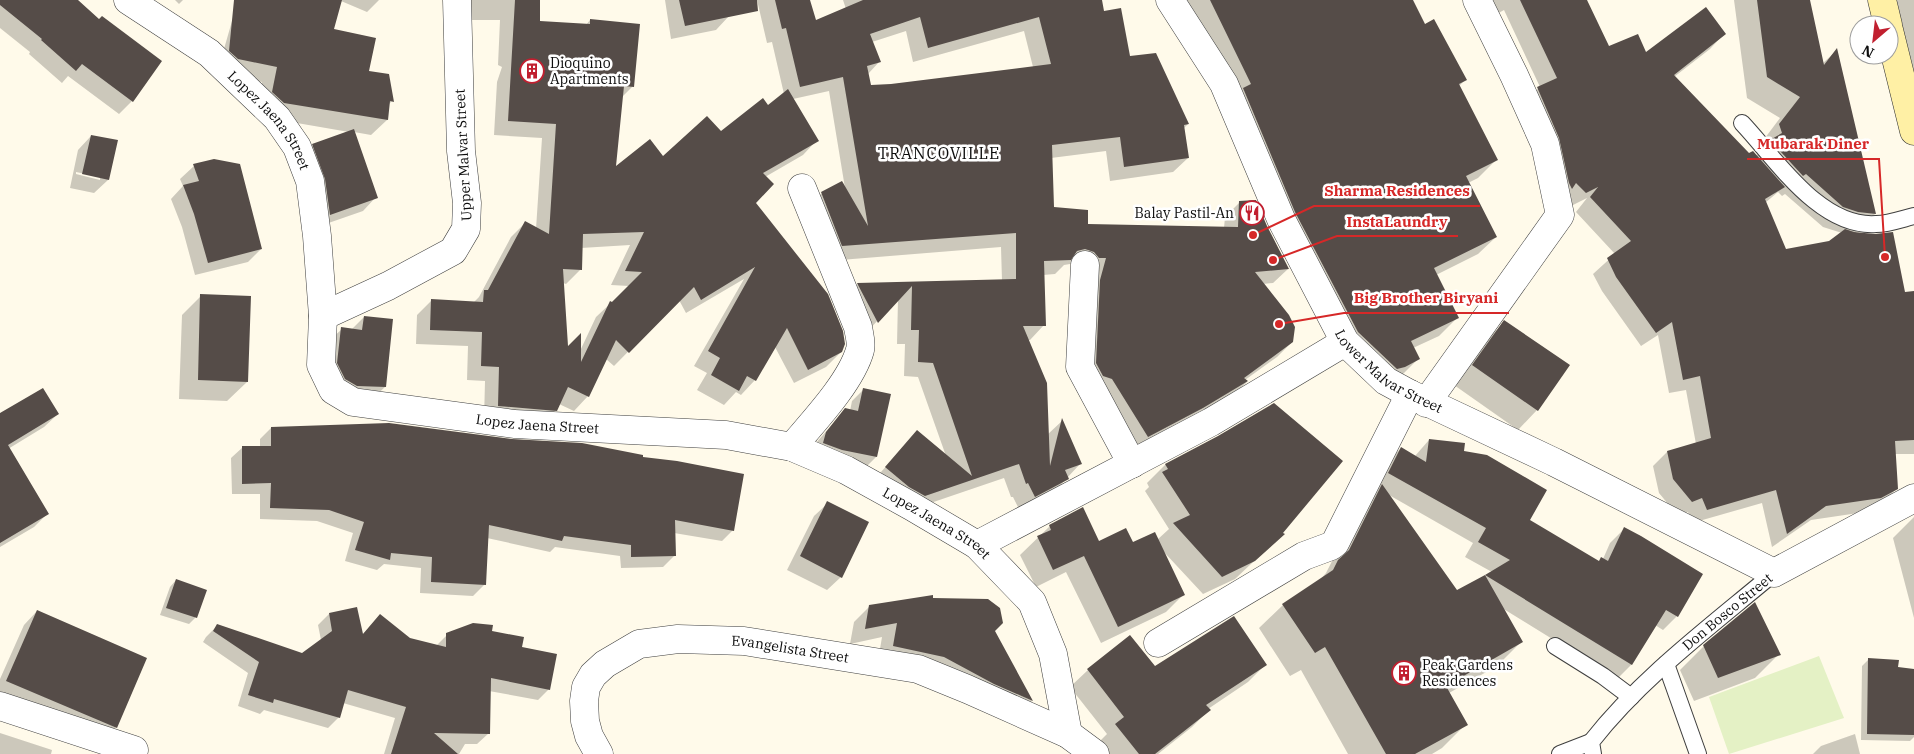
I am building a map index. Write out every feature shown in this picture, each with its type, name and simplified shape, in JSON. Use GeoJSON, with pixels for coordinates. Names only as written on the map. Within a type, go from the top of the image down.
{"type":"FeatureCollection","features":[{"type":"Feature","properties":{"kind":"main road"},"geometry":{"type":"LineString","coordinates":[[1882,0],[1886,15]]}},
{"type":"Feature","properties":{"kind":"main road"},"geometry":{"type":"LineString","coordinates":[[1898,65],[1914,132]]}},
{"type":"Feature","properties":{"kind":"street","name":"Lopez Jaena Street"},"geometry":{"type":"LineString","coordinates":[[128,0],[209,53],[277,118],[296,147],[310,181],[317,236],[323,316],[321,365],[333,390],[353,402],[514,424],[726,435],[792,447],[846,470],[912,506],[977,545],[1032,602],[1053,654],[1068,734]]}},
{"type":"Feature","properties":{"kind":"street","name":"Upper Malvar Street"},"geometry":{"type":"LineString","coordinates":[[323,316],[388,286],[453,251],[466,229],[467,203],[461,151],[457,0]]}},
{"type":"Feature","properties":{"kind":"street","name":"Lower Malvar Street"},"geometry":{"type":"LineString","coordinates":[[1170,0],[1224,84],[1281,219],[1344,342],[1386,381],[1418,399],[1554,462],[1774,573]]}},
{"type":"Feature","properties":{"kind":"street"},"geometry":{"type":"LineString","coordinates":[[1158,643],[1304,556],[1335,543],[1418,399],[1560,215],[1545,144],[1477,0]]}},
{"type":"Feature","properties":{"kind":"street"},"geometry":{"type":"LineString","coordinates":[[792,447],[837,391],[854,366],[861,348],[858,327],[802,188]]}},
{"type":"Feature","properties":{"kind":"street"},"geometry":{"type":"LineString","coordinates":[[1085,265],[1080,367],[1132,464]]}},
{"type":"Feature","properties":{"kind":"street"},"geometry":{"type":"LineString","coordinates":[[977,545],[1211,422],[1344,342]]}},
{"type":"Feature","properties":{"kind":"street","name":"Don Bosco Street"},"geometry":{"type":"LineString","coordinates":[[1774,573],[1914,498]]}},
{"type":"Feature","properties":{"kind":"street","name":"Evangelista Street"},"geometry":{"type":"LineString","coordinates":[[599,754],[589,736],[585,721],[584,701],[586,687],[593,675],[605,664],[639,644],[678,639],[744,641],[918,669],[968,689],[1068,734],[1095,754]]}},
{"type":"Feature","properties":{"kind":"street"},"geometry":{"type":"LineString","coordinates":[[0,706],[134,750]]}},
{"type":"Feature","properties":{"kind":"lane"},"geometry":{"type":"LineString","coordinates":[[1742,123],[1790,177],[1827,211],[1852,222],[1876,224],[1914,216]]}},
{"type":"Feature","properties":{"kind":"lane","name":"Don Bosco Street"},"geometry":{"type":"LineString","coordinates":[[1560,754],[1592,748],[1614,712],[1666,664],[1774,573]]}},
{"type":"Feature","properties":{"kind":"lane"},"geometry":{"type":"LineString","coordinates":[[1555,646],[1631,697]]}},
{"type":"Feature","properties":{"kind":"lane"},"geometry":{"type":"LineString","coordinates":[[1666,664],[1698,754]]}},
{"type":"Feature","properties":{"kind":"green space"},"geometry":{"type":"Polygon","coordinates":[[[1819,656],[1844,718],[1729,754],[1709,697],[1819,656]]]}},
{"type":"Feature","properties":{"kind":"building"},"geometry":{"type":"Polygon","coordinates":[[[0,0],[78,0],[99,19],[102,16],[162,61],[133,102],[82,64],[76,71],[42,39],[0,5],[0,0]]]}},
{"type":"Feature","properties":{"kind":"building"},"geometry":{"type":"Polygon","coordinates":[[[234,0],[342,0],[334,29],[376,38],[369,71],[389,74],[394,102],[390,101],[388,120],[284,103],[272,92],[277,67],[238,59],[229,51],[234,0]]]}},
{"type":"Feature","properties":{"kind":"building"},"geometry":{"type":"Polygon","coordinates":[[[515,0],[540,0],[540,21],[590,24],[590,19],[640,24],[634,87],[624,86],[616,166],[650,139],[663,156],[707,116],[721,131],[763,98],[768,105],[788,89],[819,141],[763,173],[774,184],[756,203],[828,294],[843,331],[845,344],[842,352],[808,370],[787,328],[756,381],[747,376],[739,391],[711,375],[720,358],[708,351],[755,267],[701,300],[694,287],[629,353],[616,340],[589,397],[568,387],[557,411],[498,406],[499,367],[481,366],[482,332],[430,330],[431,299],[483,302],[484,290],[488,290],[525,221],[549,234],[556,124],[508,121],[515,0]],[[644,232],[583,234],[582,270],[563,269],[568,346],[581,333],[581,362],[610,301],[612,302],[642,272],[625,271],[644,232]]]}},
{"type":"Feature","properties":{"kind":"building"},"geometry":{"type":"Polygon","coordinates":[[[679,0],[757,0],[758,11],[685,26],[679,0]]]}},
{"type":"Feature","properties":{"kind":"building"},"geometry":{"type":"Polygon","coordinates":[[[775,0],[810,0],[816,20],[863,0],[1102,0],[1104,11],[1121,8],[1130,56],[1156,53],[1189,124],[1184,125],[1189,158],[1124,167],[1120,137],[1052,145],[1054,207],[1088,210],[1088,224],[1238,227],[1239,201],[1256,200],[1289,269],[1255,272],[1289,315],[1295,327],[1293,342],[1244,378],[1248,381],[1203,408],[1148,437],[1112,379],[1103,376],[1096,363],[1100,280],[1106,258],[1099,258],[1094,252],[1085,249],[1077,251],[1071,260],[1044,261],[1046,326],[1023,326],[1047,383],[1050,466],[1062,418],[1082,464],[1065,470],[1069,479],[1035,497],[1028,483],[1026,484],[1019,464],[925,496],[909,487],[885,467],[917,430],[972,476],[933,363],[918,362],[919,330],[911,330],[912,286],[878,323],[857,283],[1016,279],[1016,233],[842,246],[821,192],[842,181],[868,226],[843,77],[800,87],[786,28],[782,29],[775,0]],[[920,17],[870,34],[881,62],[867,66],[871,85],[1051,64],[1039,17],[928,48],[920,17]]]}},
{"type":"Feature","properties":{"kind":"building"},"geometry":{"type":"Polygon","coordinates":[[[1210,0],[1413,0],[1425,24],[1434,19],[1467,80],[1459,84],[1498,160],[1466,176],[1497,237],[1434,268],[1459,318],[1411,341],[1420,359],[1397,369],[1358,332],[1295,212],[1243,88],[1251,84],[1210,0]]]}},
{"type":"Feature","properties":{"kind":"building"},"geometry":{"type":"Polygon","coordinates":[[[1520,0],[1587,0],[1609,46],[1638,34],[1646,52],[1706,7],[1726,34],[1674,75],[1749,153],[1753,151],[1785,187],[1765,199],[1786,249],[1829,241],[1845,229],[1875,234],[1893,232],[1905,292],[1914,291],[1914,440],[1895,441],[1898,489],[1881,498],[1826,506],[1787,534],[1776,490],[1707,510],[1702,498],[1692,502],[1673,479],[1667,451],[1711,438],[1700,376],[1683,380],[1672,322],[1656,333],[1616,277],[1607,258],[1631,241],[1590,197],[1598,187],[1586,193],[1576,183],[1572,189],[1569,183],[1559,138],[1537,87],[1557,78],[1520,0]]]}},
{"type":"Feature","properties":{"kind":"building"},"geometry":{"type":"Polygon","coordinates":[[[1757,0],[1810,0],[1824,65],[1837,48],[1876,214],[1858,212],[1843,207],[1806,174],[1803,176],[1770,140],[1782,133],[1779,124],[1800,97],[1767,77],[1757,0]]]}},
{"type":"Feature","properties":{"kind":"building"},"geometry":{"type":"Polygon","coordinates":[[[354,129],[378,198],[330,215],[325,179],[312,144],[354,129]]]}},
{"type":"Feature","properties":{"kind":"building"},"geometry":{"type":"Polygon","coordinates":[[[91,135],[118,140],[109,180],[82,174],[91,135]]]}},
{"type":"Feature","properties":{"kind":"building"},"geometry":{"type":"Polygon","coordinates":[[[214,159],[240,164],[262,249],[208,263],[194,214],[183,185],[199,181],[193,164],[214,159]]]}},
{"type":"Feature","properties":{"kind":"building"},"geometry":{"type":"Polygon","coordinates":[[[200,294],[251,296],[248,382],[198,380],[200,294]]]}},
{"type":"Feature","properties":{"kind":"building"},"geometry":{"type":"Polygon","coordinates":[[[364,316],[393,319],[386,387],[357,386],[345,379],[337,363],[341,327],[362,330],[364,316]]]}},
{"type":"Feature","properties":{"kind":"building"},"geometry":{"type":"Polygon","coordinates":[[[1504,320],[1570,365],[1538,411],[1472,365],[1504,320]]]}},
{"type":"Feature","properties":{"kind":"building"},"geometry":{"type":"Polygon","coordinates":[[[43,388],[59,414],[8,445],[49,514],[0,543],[0,413],[43,388]]]}},
{"type":"Feature","properties":{"kind":"building"},"geometry":{"type":"Polygon","coordinates":[[[863,388],[891,394],[877,457],[842,450],[823,443],[826,432],[845,408],[858,411],[863,388]]]}},
{"type":"Feature","properties":{"kind":"building"},"geometry":{"type":"Polygon","coordinates":[[[1274,403],[1343,461],[1283,533],[1285,534],[1255,561],[1222,577],[1173,523],[1190,515],[1162,472],[1168,469],[1165,464],[1274,403]]]}},
{"type":"Feature","properties":{"kind":"building"},"geometry":{"type":"Polygon","coordinates":[[[389,423],[512,439],[582,443],[643,455],[643,457],[677,461],[744,474],[734,531],[675,520],[676,556],[631,557],[631,545],[564,536],[562,541],[489,525],[486,585],[431,582],[432,557],[391,553],[390,560],[355,550],[364,522],[329,510],[270,508],[271,483],[242,484],[242,446],[271,446],[271,427],[389,423]]]}},
{"type":"Feature","properties":{"kind":"building"},"geometry":{"type":"Polygon","coordinates":[[[1429,439],[1465,443],[1464,451],[1487,455],[1547,490],[1530,520],[1599,561],[1601,557],[1608,561],[1624,527],[1703,574],[1678,617],[1666,610],[1632,665],[1485,575],[1510,560],[1478,542],[1486,528],[1388,473],[1401,447],[1426,462],[1429,439]]]}},
{"type":"Feature","properties":{"kind":"building"},"geometry":{"type":"Polygon","coordinates":[[[1382,484],[1457,590],[1485,575],[1523,642],[1446,686],[1468,725],[1415,754],[1386,754],[1325,647],[1315,653],[1282,604],[1333,570],[1338,560],[1349,550],[1382,484]]]}},
{"type":"Feature","properties":{"kind":"building"},"geometry":{"type":"Polygon","coordinates":[[[827,501],[869,522],[842,578],[800,556],[827,501]]]}},
{"type":"Feature","properties":{"kind":"building"},"geometry":{"type":"Polygon","coordinates":[[[1083,507],[1099,541],[1126,528],[1133,542],[1155,532],[1185,595],[1118,627],[1084,556],[1053,570],[1037,536],[1051,530],[1049,525],[1083,507]]]}},
{"type":"Feature","properties":{"kind":"building"},"geometry":{"type":"Polygon","coordinates":[[[176,579],[207,590],[197,618],[166,608],[176,579]]]}},
{"type":"Feature","properties":{"kind":"building"},"geometry":{"type":"Polygon","coordinates":[[[933,595],[933,598],[988,599],[1000,608],[1003,623],[995,631],[1033,701],[994,684],[944,657],[893,646],[897,623],[865,629],[869,605],[933,595]]]}},
{"type":"Feature","properties":{"kind":"building"},"geometry":{"type":"Polygon","coordinates":[[[1755,602],[1781,655],[1718,678],[1703,645],[1755,602]]]}},
{"type":"Feature","properties":{"kind":"building"},"geometry":{"type":"Polygon","coordinates":[[[357,607],[363,634],[380,614],[410,638],[446,647],[446,633],[473,623],[493,625],[492,631],[524,637],[522,647],[557,654],[550,690],[491,678],[490,734],[434,733],[458,754],[391,754],[406,707],[348,690],[340,718],[274,699],[273,703],[248,695],[259,662],[213,631],[217,624],[302,653],[332,631],[329,613],[357,607]]]}},
{"type":"Feature","properties":{"kind":"building"},"geometry":{"type":"Polygon","coordinates":[[[37,610],[147,658],[117,728],[6,681],[37,610]]]}},
{"type":"Feature","properties":{"kind":"building"},"geometry":{"type":"Polygon","coordinates":[[[1234,616],[1267,665],[1206,705],[1211,710],[1155,754],[1139,754],[1115,724],[1124,717],[1087,669],[1130,635],[1155,666],[1234,616]]]}},
{"type":"Feature","properties":{"kind":"building"},"geometry":{"type":"Polygon","coordinates":[[[1868,658],[1899,660],[1898,667],[1914,669],[1914,735],[1867,734],[1868,658]]]}},
{"type":"Feature","properties":{"kind":"place","name":"Dioquino Apartments"},"geometry":{"type":"Point","coordinates":[532,71]}},
{"type":"Feature","properties":{"kind":"place","name":"Balay Pastil-An"},"geometry":{"type":"Point","coordinates":[1252,213]}},
{"type":"Feature","properties":{"kind":"place","name":"Sharma Residences"},"geometry":{"type":"Point","coordinates":[1253,235]}},
{"type":"Feature","properties":{"kind":"place","name":"Mubarak Diner"},"geometry":{"type":"Point","coordinates":[1885,257]}},
{"type":"Feature","properties":{"kind":"place","name":"InstaLaundry"},"geometry":{"type":"Point","coordinates":[1273,260]}},
{"type":"Feature","properties":{"kind":"place","name":"Big Brother Biryani"},"geometry":{"type":"Point","coordinates":[1279,324]}},
{"type":"Feature","properties":{"kind":"place","name":"Peak Gardens Residences"},"geometry":{"type":"Point","coordinates":[1404,673]}},
{"type":"Feature","properties":{"kind":"district","name":"TRANCOVILLE"},"geometry":{"type":"Point","coordinates":[939,153]}}]}
